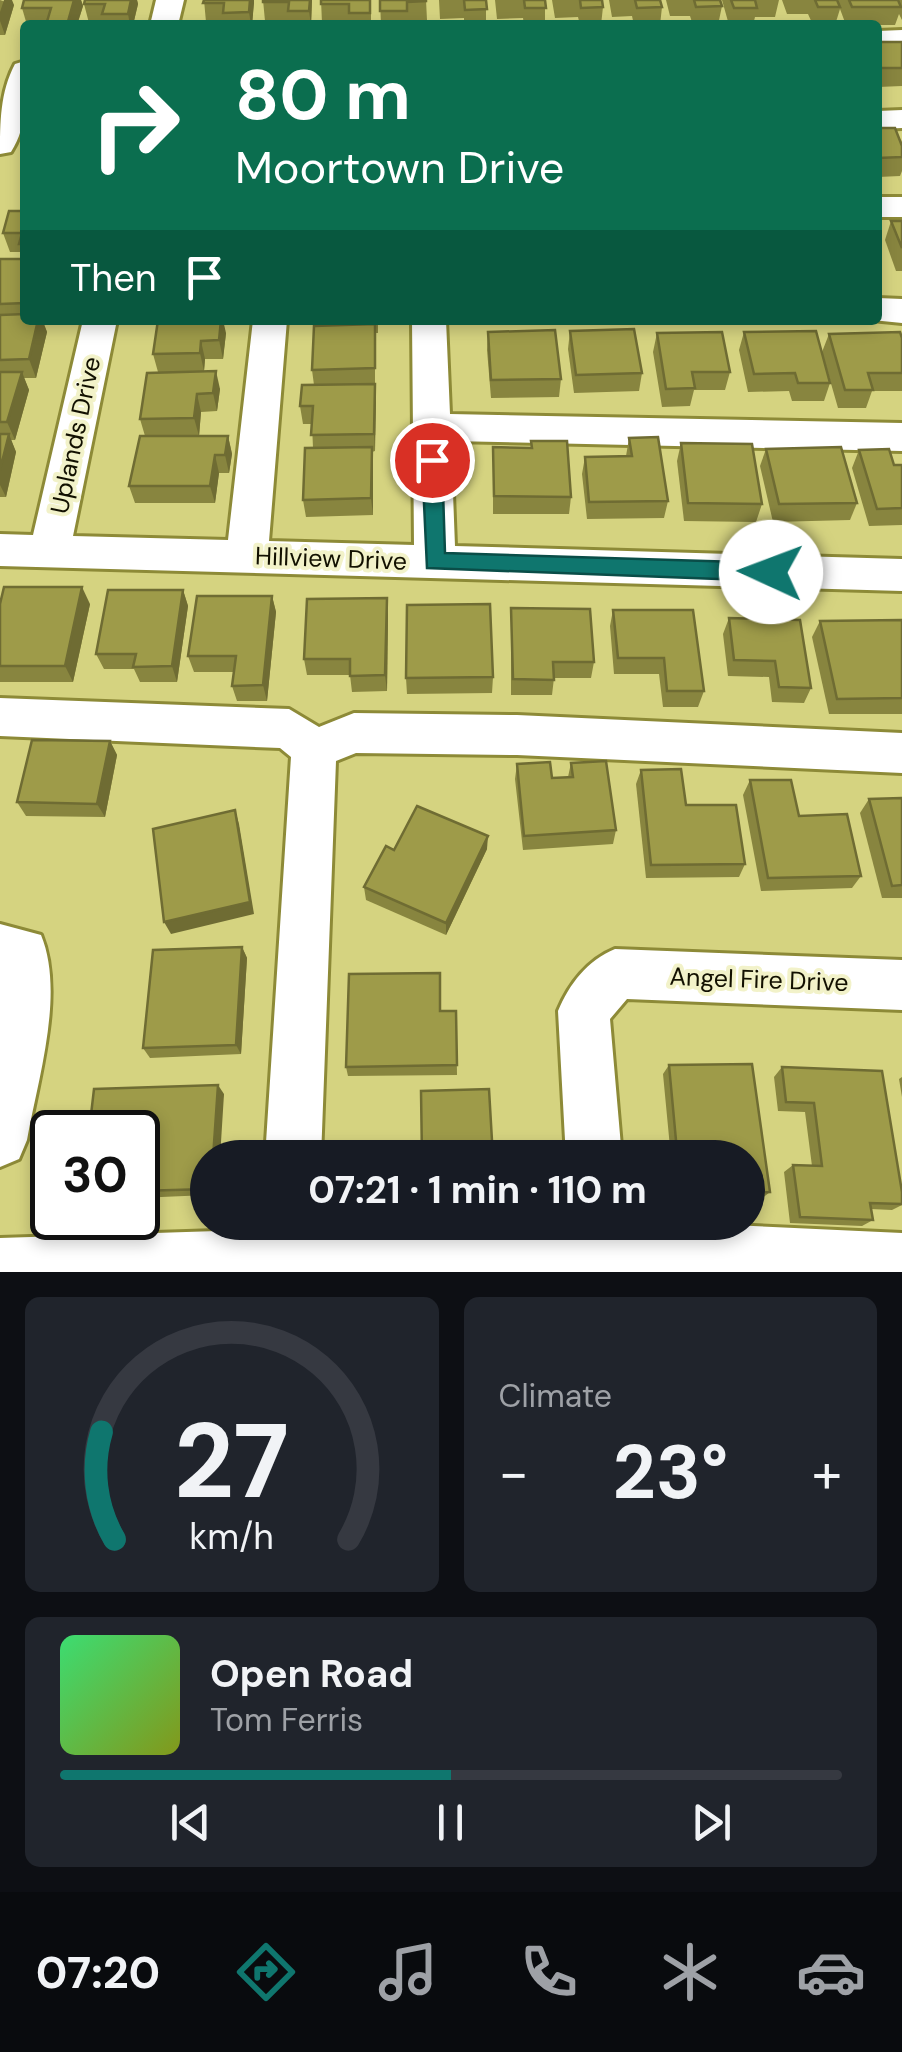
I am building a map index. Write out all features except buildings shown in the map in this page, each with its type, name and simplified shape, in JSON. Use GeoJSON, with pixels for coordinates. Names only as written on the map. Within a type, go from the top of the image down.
{"type":"FeatureCollection","features":[{"type":"Feature","properties":{"kind":"street"},"geometry":{"type":"LineString","coordinates":[[0,145],[20,85]]}},
{"type":"Feature","properties":{"kind":"street","name":"Uplands Drive"},"geometry":{"type":"LineString","coordinates":[[50,550],[99,325]]}},
{"type":"Feature","properties":{"kind":"street"},"geometry":{"type":"LineString","coordinates":[[247,556],[270,325]]}},
{"type":"Feature","properties":{"kind":"street"},"geometry":{"type":"LineString","coordinates":[[429,325],[435,562]]}},
{"type":"Feature","properties":{"kind":"street"},"geometry":{"type":"LineString","coordinates":[[432,427],[902,436]]}},
{"type":"Feature","properties":{"kind":"street","name":"Hillview Drive"},"geometry":{"type":"LineString","coordinates":[[0,550],[902,576]]}},
{"type":"Feature","properties":{"kind":"street"},"geometry":{"type":"LineString","coordinates":[[0,717],[290,729],[314,749]]}},
{"type":"Feature","properties":{"kind":"street"},"geometry":{"type":"LineString","coordinates":[[314,749],[354,733],[517,735],[902,754]]}},
{"type":"Feature","properties":{"kind":"street"},"geometry":{"type":"LineString","coordinates":[[294,1140],[314,749]]}},
{"type":"Feature","properties":{"kind":"street"},"geometry":{"type":"LineString","coordinates":[[0,1140],[27,988],[11,950]]}},
{"type":"Feature","properties":{"kind":"street","name":"Angel Fire Drive"},"geometry":{"type":"LineString","coordinates":[[593,1140],[584,1012],[615,974],[902,984]]}},
{"type":"Feature","properties":{"kind":"street"},"geometry":{"type":"LineString","coordinates":[[0,1268],[290,1240],[599,1248],[902,1262]]}},
{"type":"Feature","properties":{"kind":"route"},"geometry":{"type":"LineString","coordinates":[[432,460],[435,562],[771,572]]}}]}
